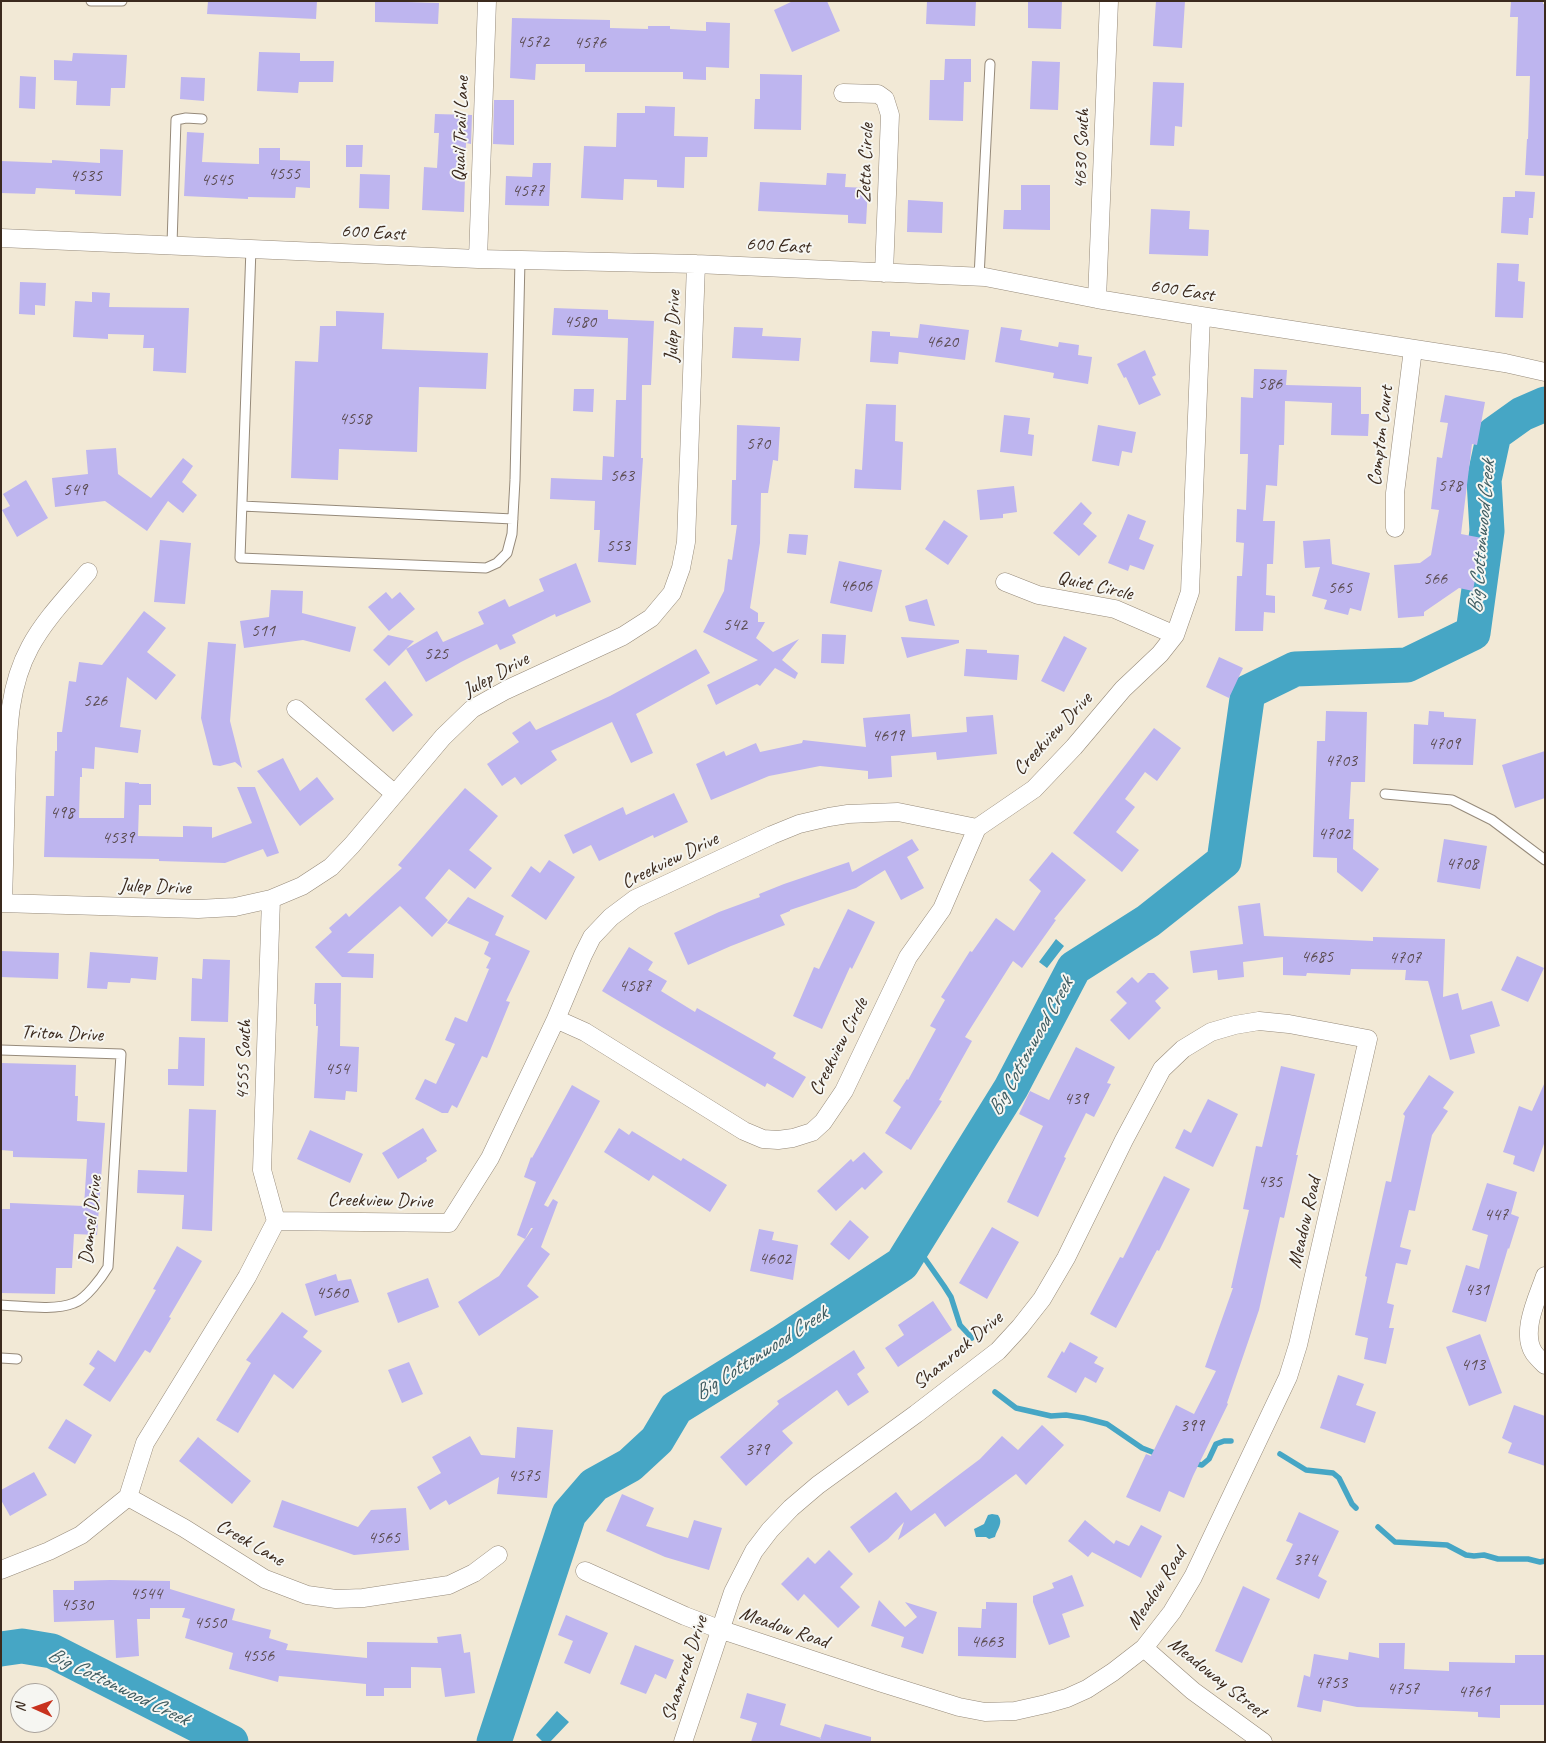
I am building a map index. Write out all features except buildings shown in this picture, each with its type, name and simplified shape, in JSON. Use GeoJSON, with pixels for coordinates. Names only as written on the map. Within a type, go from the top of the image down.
{"type":"FeatureCollection","features":[{"type":"Feature","properties":{"kind":"street","name":"Quail Trail Lane"},"geometry":{"type":"LineString","coordinates":[[478,259],[487,1]]}},
{"type":"Feature","properties":{"kind":"street","name":"4630 South"},"geometry":{"type":"LineString","coordinates":[[1097,299],[1109,1]]}},
{"type":"Feature","properties":{"kind":"street","name":"Zetta Circle"},"geometry":{"type":"LineString","coordinates":[[843,93],[878,94],[885,99],[890,115],[884,273]]}},
{"type":"Feature","properties":{"kind":"street","name":"600 East"},"geometry":{"type":"LineString","coordinates":[[1,238],[172,244],[478,259],[696,264],[979,277],[1097,299],[1505,363],[1545,372]]}},
{"type":"Feature","properties":{"kind":"street","name":"Julep Drive"},"geometry":{"type":"LineString","coordinates":[[2,903],[198,910],[235,907],[271,899],[302,886],[331,867],[352,845],[443,737],[472,709],[506,690],[623,636],[651,618],[672,592],[681,568],[686,542],[696,264]]}},
{"type":"Feature","properties":{"kind":"street","name":"Creekview Drive"},"geometry":{"type":"LineString","coordinates":[[276,1221],[449,1223],[490,1158],[556,1019],[592,937],[611,917],[635,899],[798,824],[848,814],[898,812],[977,828],[1034,789],[1074,747],[1123,689],[1160,654],[1175,635],[1190,592],[1201,316]]}},
{"type":"Feature","properties":{"kind":"street","name":"Compton Court"},"geometry":{"type":"LineString","coordinates":[[1394,528],[1395,493],[1413,349]]}},
{"type":"Feature","properties":{"kind":"street"},"geometry":{"type":"LineString","coordinates":[[2,903],[8,730],[14,690],[29,648],[41,629],[88,572]]}},
{"type":"Feature","properties":{"kind":"street","name":"Quiet Circle"},"geometry":{"type":"LineString","coordinates":[[1005,582],[1038,595],[1115,608],[1175,635]]}},
{"type":"Feature","properties":{"kind":"street"},"geometry":{"type":"LineString","coordinates":[[296,709],[395,794]]}},
{"type":"Feature","properties":{"kind":"street","name":"Creekview Circle"},"geometry":{"type":"LineString","coordinates":[[556,1019],[586,1032],[744,1131],[762,1139],[778,1140],[793,1138],[812,1132],[823,1122],[844,1091],[908,957],[942,909],[977,828]]}},
{"type":"Feature","properties":{"kind":"street","name":"4555 South"},"geometry":{"type":"LineString","coordinates":[[271,899],[262,1170],[276,1221]]}},
{"type":"Feature","properties":{"kind":"street","name":"Shamrock Drive"},"geometry":{"type":"LineString","coordinates":[[683,1742],[733,1592],[754,1551],[770,1530],[791,1508],[818,1485],[916,1414],[998,1351],[1020,1327],[1042,1299],[1066,1258],[1151,1088],[1162,1070],[1183,1049],[1211,1032],[1235,1024],[1260,1021],[1289,1024],[1368,1039]]}},
{"type":"Feature","properties":{"kind":"street","name":"Meadow Road"},"geometry":{"type":"LineString","coordinates":[[585,1571],[685,1616],[720,1629],[890,1686],[959,1707],[985,1712],[1015,1711],[1067,1698],[1113,1672],[1144,1648],[1172,1612],[1193,1577],[1288,1377],[1298,1345],[1368,1039]]}},
{"type":"Feature","properties":{"kind":"street"},"geometry":{"type":"LineString","coordinates":[[1,1570],[49,1551],[81,1535],[128,1497],[146,1443],[247,1277],[276,1221]]}},
{"type":"Feature","properties":{"kind":"street"},"geometry":{"type":"LineString","coordinates":[[1542,1362],[1530,1345],[1529,1329],[1545,1276]]}},
{"type":"Feature","properties":{"kind":"street","name":"Creek Lane"},"geometry":{"type":"LineString","coordinates":[[128,1497],[184,1528],[265,1579],[307,1594],[336,1599],[363,1598],[449,1585],[474,1573],[498,1555]]}},
{"type":"Feature","properties":{"kind":"street","name":"Meadoway Street"},"geometry":{"type":"LineString","coordinates":[[1144,1648],[1193,1691],[1263,1742]]}},
{"type":"Feature","properties":{"kind":"lane"},"geometry":{"type":"LineString","coordinates":[[91,1],[122,1]]}},
{"type":"Feature","properties":{"kind":"lane"},"geometry":{"type":"LineString","coordinates":[[979,277],[990,64]]}},
{"type":"Feature","properties":{"kind":"lane"},"geometry":{"type":"LineString","coordinates":[[172,244],[176,120],[186,118],[202,119]]}},
{"type":"Feature","properties":{"kind":"lane"},"geometry":{"type":"LineString","coordinates":[[252,248],[240,558],[486,568],[497,564],[507,553],[510,545],[513,519],[520,260]]}},
{"type":"Feature","properties":{"kind":"lane"},"geometry":{"type":"LineString","coordinates":[[242,506],[513,519]]}},
{"type":"Feature","properties":{"kind":"lane"},"geometry":{"type":"LineString","coordinates":[[1385,794],[1452,800],[1492,820],[1545,860]]}},
{"type":"Feature","properties":{"kind":"lane","name":"Triton Drive"},"geometry":{"type":"LineString","coordinates":[[1,1050],[121,1054]]}},
{"type":"Feature","properties":{"kind":"lane","name":"Damsel Drive"},"geometry":{"type":"LineString","coordinates":[[1,1305],[61,1307],[76,1303],[101,1279],[108,1267],[121,1054]]}},
{"type":"Feature","properties":{"kind":"lane"},"geometry":{"type":"LineString","coordinates":[[1,1358],[17,1359]]}},
{"type":"Feature","properties":{"kind":"water"},"geometry":{"type":"Polygon","coordinates":[[[1056,939],[1064,946],[1047,968],[1039,962],[1056,939]]]}},
{"type":"Feature","properties":{"kind":"water"},"geometry":{"type":"Polygon","coordinates":[[[988,1515],[998,1515],[1000,1518],[1000,1526],[995,1537],[989,1539],[986,1537],[976,1537],[974,1529],[984,1524],[988,1515]]]}},
{"type":"Feature","properties":{"kind":"water"},"geometry":{"type":"Polygon","coordinates":[[[557,1711],[569,1722],[550,1742],[543,1742],[536,1735],[557,1711]]]}},
{"type":"Feature","properties":{"kind":"waterway","name":"Big Cottonwood Creek"},"geometry":{"type":"LineString","coordinates":[[494,1742],[569,1514],[594,1485],[630,1465],[657,1440],[676,1408],[781,1343],[902,1264],[1011,1088],[1074,968],[1148,921],[1224,861],[1248,692],[1295,669],[1407,665],[1473,633],[1487,531],[1484,480],[1494,434],[1522,414],[1545,404]]}},
{"type":"Feature","properties":{"kind":"waterway"},"geometry":{"type":"LineString","coordinates":[[913,1247],[923,1256],[944,1286],[951,1297],[960,1325],[972,1338]]}},
{"type":"Feature","properties":{"kind":"waterway"},"geometry":{"type":"LineString","coordinates":[[995,1392],[1016,1408],[1051,1416],[1066,1415],[1084,1418],[1107,1424],[1142,1448],[1160,1455]]}},
{"type":"Feature","properties":{"kind":"waterway"},"geometry":{"type":"LineString","coordinates":[[1193,1463],[1202,1465],[1209,1459],[1216,1444],[1231,1441]]}},
{"type":"Feature","properties":{"kind":"waterway"},"geometry":{"type":"LineString","coordinates":[[1280,1454],[1306,1470],[1333,1473],[1339,1478],[1352,1504],[1356,1508]]}},
{"type":"Feature","properties":{"kind":"waterway"},"geometry":{"type":"LineString","coordinates":[[1378,1527],[1395,1542],[1447,1545],[1466,1555],[1484,1555],[1498,1559],[1545,1561]]}},
{"type":"Feature","properties":{"kind":"waterway","name":"Big Cottonwood Creek"},"geometry":{"type":"LineString","coordinates":[[1,1649],[22,1646],[52,1651],[231,1742]]}}]}
